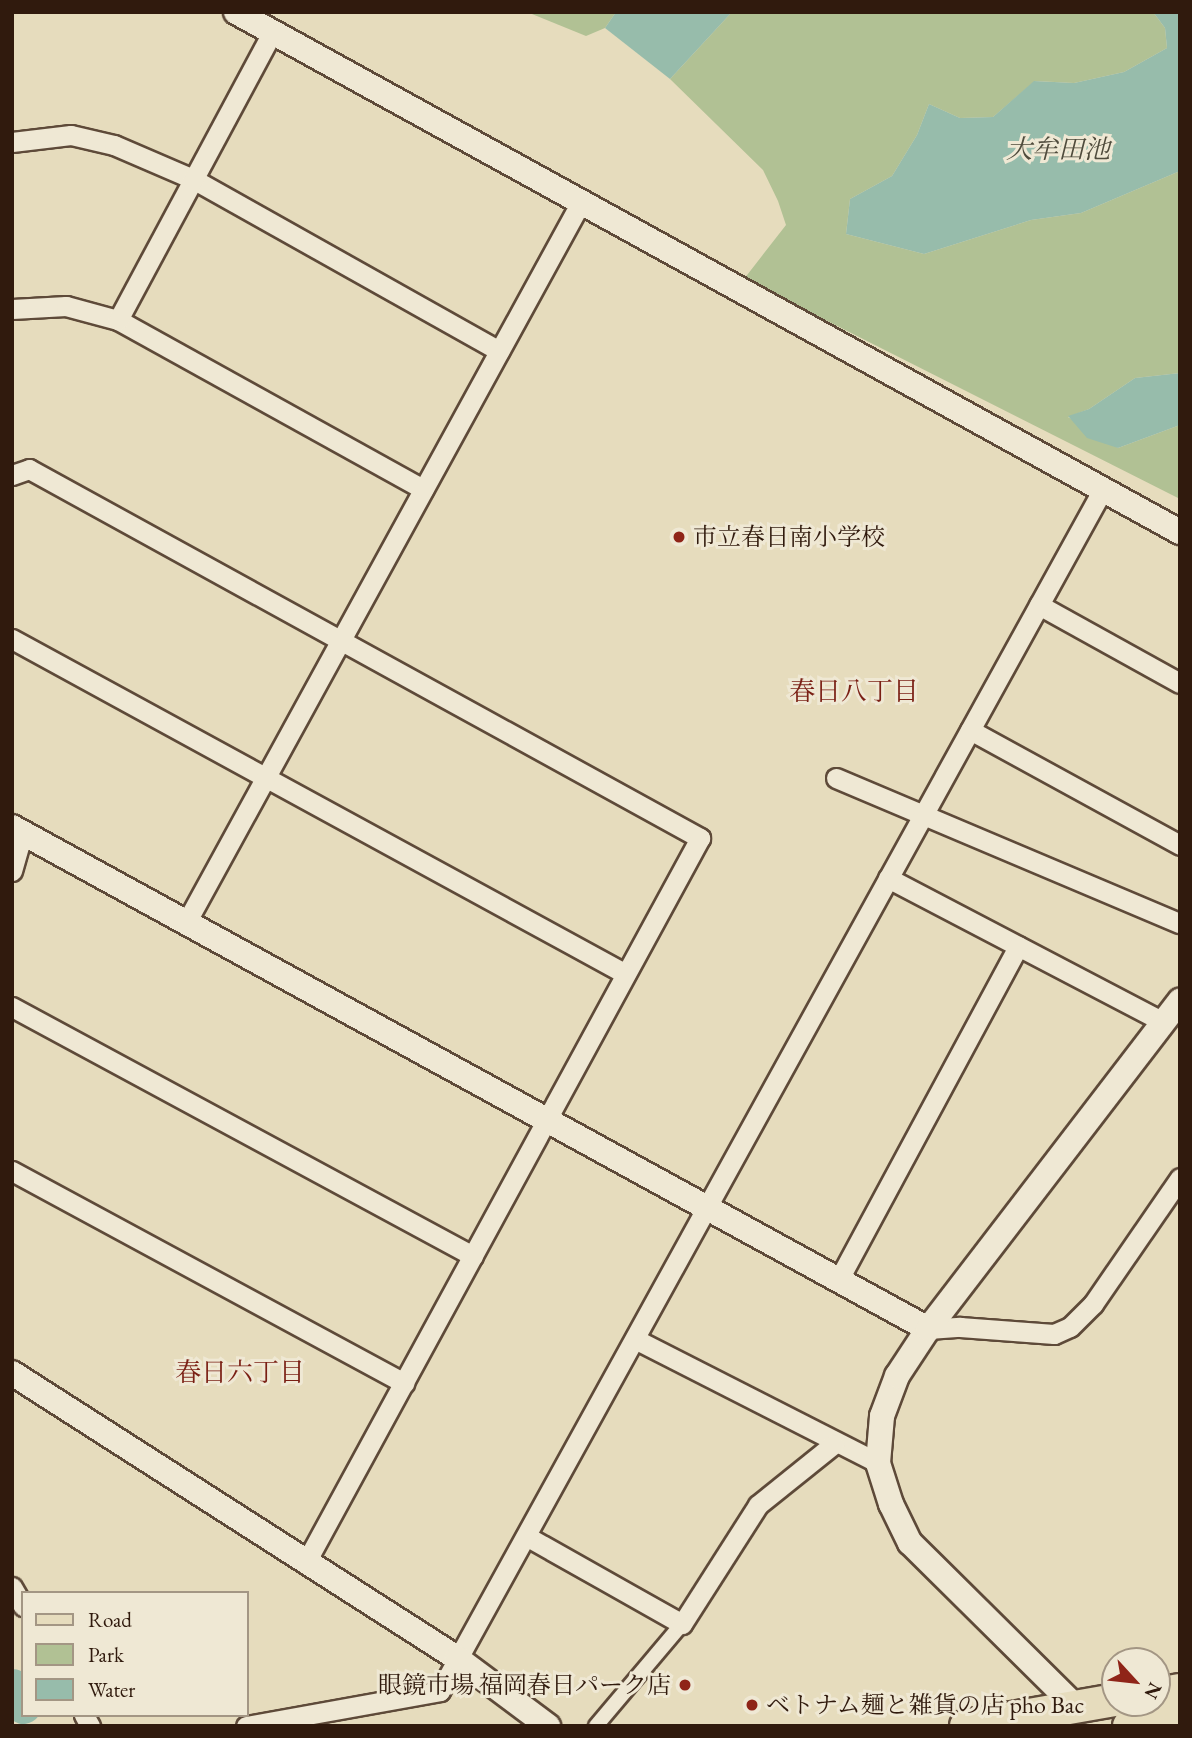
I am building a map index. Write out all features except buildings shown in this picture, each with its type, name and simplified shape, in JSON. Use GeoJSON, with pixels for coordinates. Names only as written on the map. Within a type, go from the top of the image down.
{"type":"FeatureCollection","features":[{"type":"Feature","properties":{"kind":"main road"},"geometry":{"type":"LineString","coordinates":[[966,1726],[1101,1702]]}},
{"type":"Feature","properties":{"kind":"main road"},"geometry":{"type":"LineString","coordinates":[[1129,1726],[1180,1718]]}},
{"type":"Feature","properties":{"kind":"street"},"geometry":{"type":"LineString","coordinates":[[236,12],[1180,532]]}},
{"type":"Feature","properties":{"kind":"street"},"geometry":{"type":"LineString","coordinates":[[118,320],[272,33]]}},
{"type":"Feature","properties":{"kind":"street"},"geometry":{"type":"LineString","coordinates":[[12,142],[71,135],[114,145],[193,179],[499,351]]}},
{"type":"Feature","properties":{"kind":"street"},"geometry":{"type":"LineString","coordinates":[[187,921],[580,202]]}},
{"type":"Feature","properties":{"kind":"street"},"geometry":{"type":"LineString","coordinates":[[12,309],[66,306],[118,320],[424,489]]}},
{"type":"Feature","properties":{"kind":"street"},"geometry":{"type":"LineString","coordinates":[[12,475],[29,469],[342,638],[700,838],[305,1564]]}},
{"type":"Feature","properties":{"kind":"street"},"geometry":{"type":"LineString","coordinates":[[247,1726],[440,1691],[1102,489]]}},
{"type":"Feature","properties":{"kind":"street"},"geometry":{"type":"LineString","coordinates":[[1039,605],[1180,683]]}},
{"type":"Feature","properties":{"kind":"street"},"geometry":{"type":"LineString","coordinates":[[12,639],[264,779],[626,974]]}},
{"type":"Feature","properties":{"kind":"street"},"geometry":{"type":"LineString","coordinates":[[970,730],[1180,845]]}},
{"type":"Feature","properties":{"kind":"street"},"geometry":{"type":"LineString","coordinates":[[836,778],[1180,923]]}},
{"type":"Feature","properties":{"kind":"street"},"geometry":{"type":"LineString","coordinates":[[12,871],[18,829],[928,1329],[960,1327],[1054,1334],[1070,1327],[1093,1304],[1180,1178]]}},
{"type":"Feature","properties":{"kind":"street"},"geometry":{"type":"LineString","coordinates":[[888,878],[1164,1022]]}},
{"type":"Feature","properties":{"kind":"street"},"geometry":{"type":"LineString","coordinates":[[839,1279],[1018,946]]}},
{"type":"Feature","properties":{"kind":"street"},"geometry":{"type":"LineString","coordinates":[[1075,1706],[910,1543],[891,1504],[878,1463],[882,1416],[890,1396],[928,1329],[1180,1001]]}},
{"type":"Feature","properties":{"kind":"street"},"geometry":{"type":"LineString","coordinates":[[12,1007],[473,1256]]}},
{"type":"Feature","properties":{"kind":"street"},"geometry":{"type":"LineString","coordinates":[[12,1171],[404,1383]]}},
{"type":"Feature","properties":{"kind":"street"},"geometry":{"type":"LineString","coordinates":[[635,1339],[834,1444],[878,1463]]}},
{"type":"Feature","properties":{"kind":"street"},"geometry":{"type":"LineString","coordinates":[[12,1373],[305,1564],[457,1658],[548,1726]]}},
{"type":"Feature","properties":{"kind":"street"},"geometry":{"type":"LineString","coordinates":[[596,1726],[682,1624],[758,1505],[834,1444]]}},
{"type":"Feature","properties":{"kind":"street"},"geometry":{"type":"LineString","coordinates":[[526,1536],[682,1624]]}},
{"type":"Feature","properties":{"kind":"street"},"geometry":{"type":"LineString","coordinates":[[12,1587],[21,1603]]}},
{"type":"Feature","properties":{"kind":"green space"},"geometry":{"type":"Polygon","coordinates":[[[527,12],[616,12],[605,28],[586,36],[527,12]]]}},
{"type":"Feature","properties":{"kind":"green space"},"geometry":{"type":"Polygon","coordinates":[[[732,12],[1153,12],[1165,28],[1167,48],[1124,72],[1074,83],[1035,81],[993,117],[960,118],[929,104],[917,135],[892,176],[850,199],[846,234],[924,254],[1031,220],[1081,213],[1180,171],[1180,373],[1135,378],[1089,409],[1068,417],[1118,448],[1180,425],[1180,499],[744,279],[786,225],[778,201],[763,170],[670,79],[732,12]]]}},
{"type":"Feature","properties":{"kind":"water"},"geometry":{"type":"Polygon","coordinates":[[[616,12],[732,12],[670,79],[605,28],[616,12]]]}},
{"type":"Feature","properties":{"kind":"water","name":"大牟田池"},"geometry":{"type":"Polygon","coordinates":[[[1153,12],[1180,12],[1180,171],[1081,213],[1031,220],[924,254],[846,234],[850,199],[892,176],[917,135],[929,104],[960,118],[993,117],[1034,81],[1074,83],[1124,72],[1167,48],[1165,28],[1153,12]]]}},
{"type":"Feature","properties":{"kind":"water"},"geometry":{"type":"Polygon","coordinates":[[[1180,373],[1180,425],[1118,448],[1087,438],[1068,416],[1089,409],[1135,378],[1180,373]]]}},
{"type":"Feature","properties":{"kind":"waterway"},"geometry":{"type":"LineString","coordinates":[[12,1687],[21,1702]]}},
{"type":"Feature","properties":{"kind":"place","name":"市立春日南小学校"},"geometry":{"type":"Point","coordinates":[679,537]}},
{"type":"Feature","properties":{"kind":"place","name":"眼鏡市場 福岡春日パーク店"},"geometry":{"type":"Point","coordinates":[685,1685]}},
{"type":"Feature","properties":{"kind":"place","name":"ベトナム麺と雑貨の店 pho Bac"},"geometry":{"type":"Point","coordinates":[752,1705]}},
{"type":"Feature","properties":{"kind":"district","name":"春日八丁目"},"geometry":{"type":"Point","coordinates":[854,692]}},
{"type":"Feature","properties":{"kind":"district","name":"春日六丁目"},"geometry":{"type":"Point","coordinates":[240,1373]}}]}
